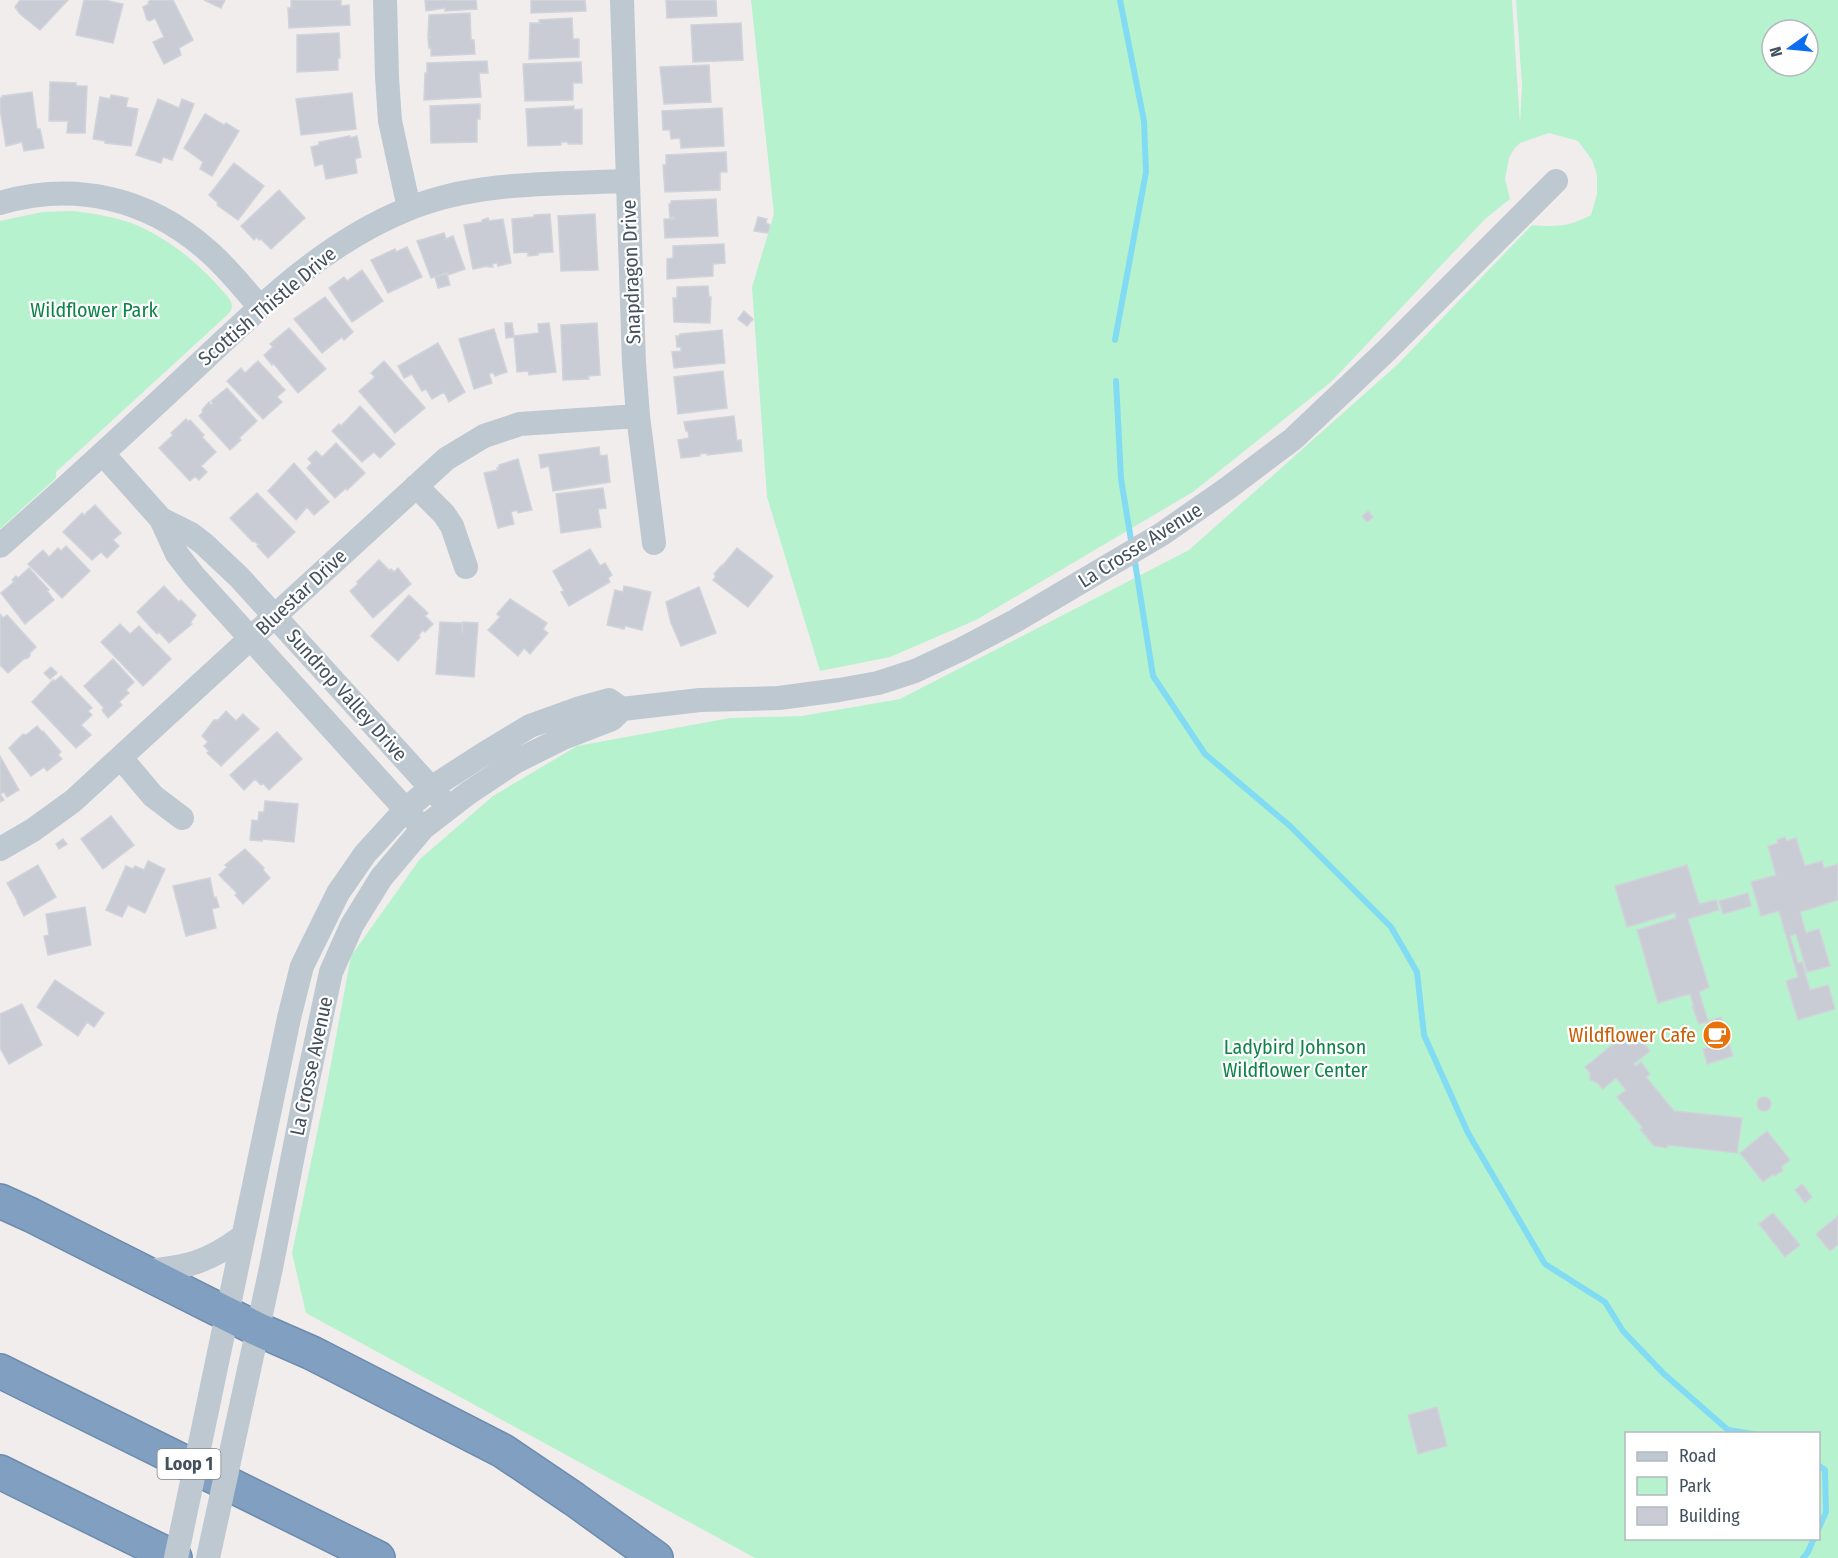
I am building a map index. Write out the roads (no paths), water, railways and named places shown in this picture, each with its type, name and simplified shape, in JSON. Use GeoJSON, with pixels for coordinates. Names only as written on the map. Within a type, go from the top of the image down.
{"type":"FeatureCollection","features":[{"type":"Feature","properties":{"kind":"highway"},"geometry":{"type":"LineString","coordinates":[[0,1201],[257,1329],[312,1353],[503,1451],[656,1558]]}},
{"type":"Feature","properties":{"kind":"highway","name":"Loop 1"},"geometry":{"type":"LineString","coordinates":[[0,1371],[378,1558]]}},
{"type":"Feature","properties":{"kind":"highway"},"geometry":{"type":"LineString","coordinates":[[0,1472],[175,1558]]}},
{"type":"Feature","properties":{"kind":"street"},"geometry":{"type":"LineString","coordinates":[[385,0],[390,121],[408,208]]}},
{"type":"Feature","properties":{"kind":"street","name":"Snapdragon Drive"},"geometry":{"type":"LineString","coordinates":[[622,0],[634,363],[638,416],[654,543]]}},
{"type":"Feature","properties":{"kind":"street","name":"La Crosse Avenue"},"geometry":{"type":"LineString","coordinates":[[208,1558],[271,1268],[330,972],[352,925],[381,878],[423,828],[448,807],[515,762],[563,738],[612,719],[622,709],[700,700],[779,698],[878,683],[915,671],[1015,621],[1162,534],[1293,439],[1386,351],[1556,181]]}},
{"type":"Feature","properties":{"kind":"street","name":"Scottish Thistle Drive"},"geometry":{"type":"LineString","coordinates":[[0,546],[103,454],[260,307],[304,270],[344,241],[408,208],[455,195],[510,186],[628,182]]}},
{"type":"Feature","properties":{"kind":"street"},"geometry":{"type":"LineString","coordinates":[[0,203],[30,195],[66,193],[105,197],[145,210],[183,231],[208,251],[260,307]]}},
{"type":"Feature","properties":{"kind":"street","name":"Bluestar Drive"},"geometry":{"type":"LineString","coordinates":[[0,849],[33,830],[73,801],[446,459],[484,436],[536,422],[638,416]]}},
{"type":"Feature","properties":{"kind":"street","name":"Sundrop Valley Drive"},"geometry":{"type":"LineString","coordinates":[[103,454],[161,519],[177,554],[194,576],[423,828]]}},
{"type":"Feature","properties":{"kind":"street"},"geometry":{"type":"LineString","coordinates":[[416,486],[444,514],[452,526],[466,567]]}},
{"type":"Feature","properties":{"kind":"street","name":"Sundrop Valley Drive"},"geometry":{"type":"LineString","coordinates":[[161,519],[191,534],[239,577],[448,807]]}},
{"type":"Feature","properties":{"kind":"street","name":"La Crosse Avenue"},"geometry":{"type":"LineString","coordinates":[[227,1314],[302,966],[338,893],[365,854],[406,809],[431,788],[530,726],[609,700],[622,709]]}},
{"type":"Feature","properties":{"kind":"street"},"geometry":{"type":"LineString","coordinates":[[120,758],[153,796],[182,818]]}},
{"type":"Feature","properties":{"kind":"street"},"geometry":{"type":"LineString","coordinates":[[141,1272],[175,1269],[204,1260],[243,1236]]}},
{"type":"Feature","properties":{"kind":"street"},"geometry":{"type":"LineString","coordinates":[[175,1558],[227,1314]]}},
{"type":"Feature","properties":{"kind":"waterway"},"geometry":{"type":"LineString","coordinates":[[1115,340],[1146,172],[1144,121],[1120,0]]}},
{"type":"Feature","properties":{"kind":"waterway"},"geometry":{"type":"LineString","coordinates":[[1116,381],[1121,479],[1132,546]]}},
{"type":"Feature","properties":{"kind":"waterway"},"geometry":{"type":"LineString","coordinates":[[1134,556],[1153,676],[1205,754],[1290,826],[1391,927],[1417,972],[1424,1035],[1468,1133],[1545,1264],[1605,1302],[1623,1331],[1664,1374],[1728,1430],[1740,1432]]}},
{"type":"Feature","properties":{"kind":"waterway"},"geometry":{"type":"LineString","coordinates":[[1820,1466],[1825,1470],[1826,1512],[1820,1526]]}},
{"type":"Feature","properties":{"kind":"waterway"},"geometry":{"type":"LineString","coordinates":[[1803,1558],[1813,1540]]}},
{"type":"Feature","properties":{"kind":"place","name":"Wildflower Cafe"},"geometry":{"type":"Point","coordinates":[1717,1035]}},
{"type":"Feature","properties":{"kind":"park label","name":"Wildflower Park"},"geometry":{"type":"Point","coordinates":[94,310]}},
{"type":"Feature","properties":{"kind":"park label","name":"Ladybird Johnson Wildflower Center"},"geometry":{"type":"Point","coordinates":[1295,1058]}}]}
